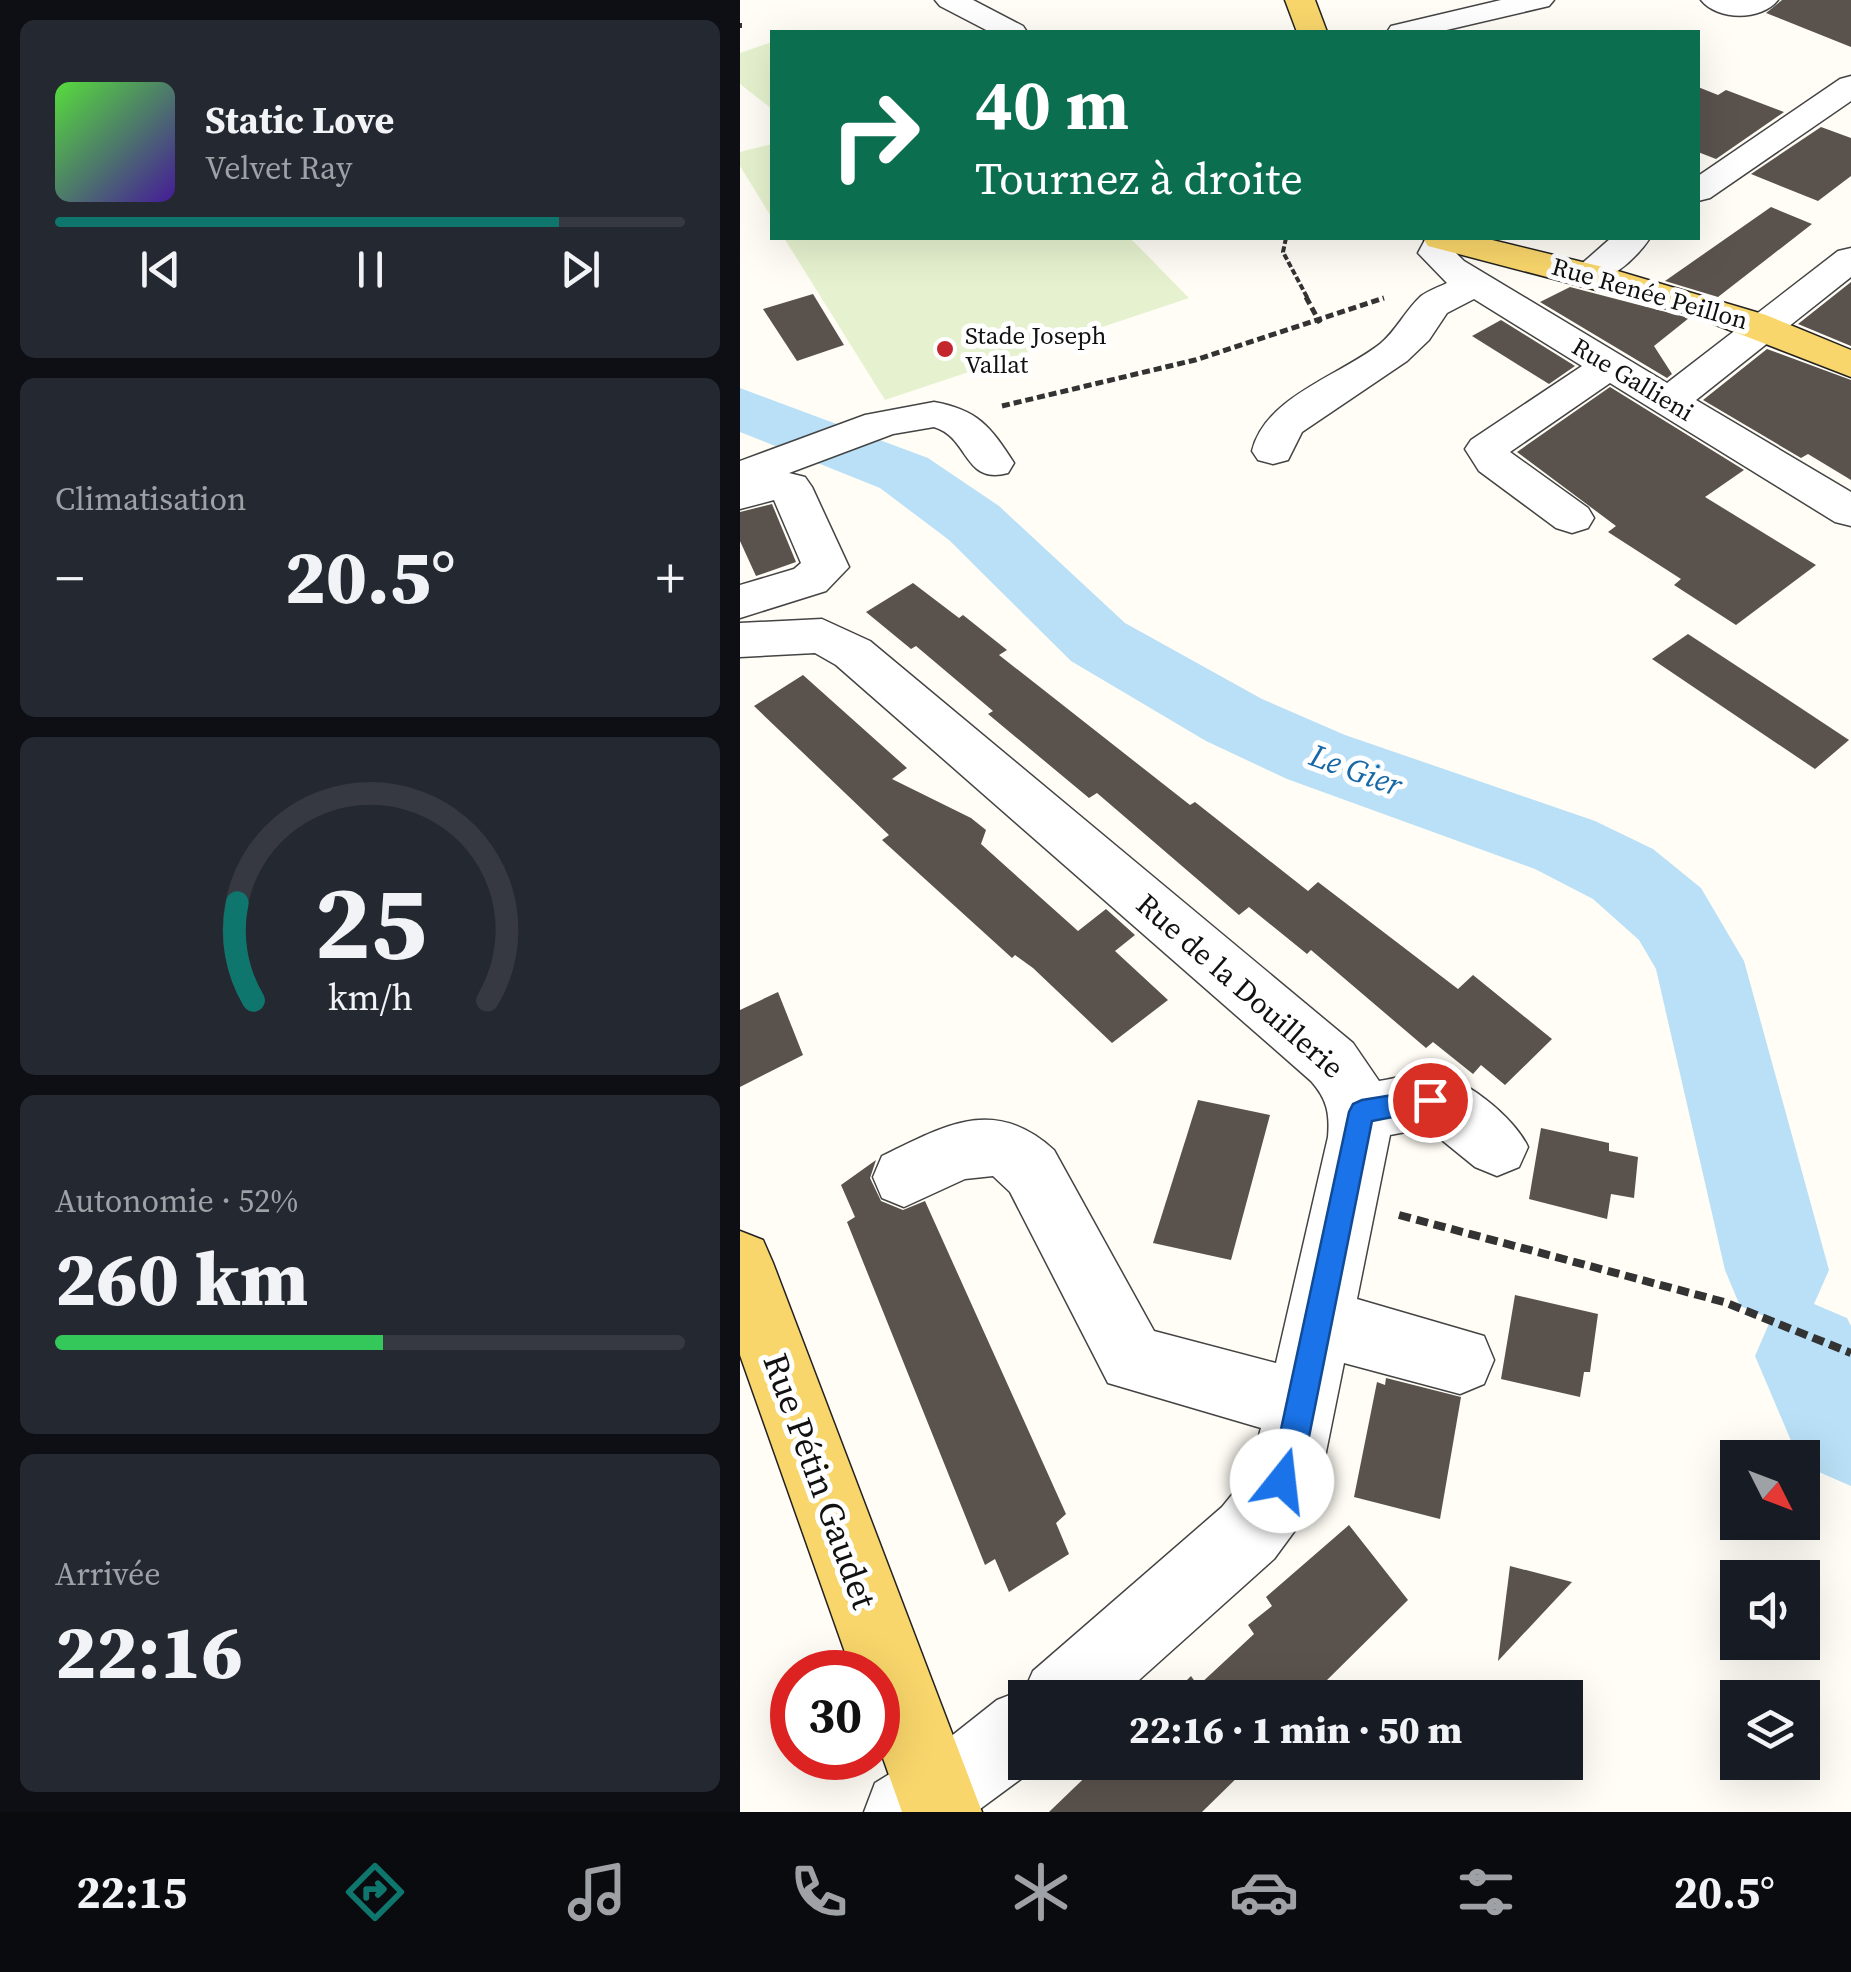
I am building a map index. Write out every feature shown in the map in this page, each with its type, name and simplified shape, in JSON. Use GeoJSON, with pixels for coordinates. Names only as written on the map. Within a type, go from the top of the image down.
{"type":"FeatureCollection","features":[{"type":"Feature","properties":{"kind":"main road"},"geometry":{"type":"LineString","coordinates":[[1300,0],[1311,30]]}},
{"type":"Feature","properties":{"kind":"main road","name":"Rue Renée Peillon"},"geometry":{"type":"LineString","coordinates":[[1450,240],[1590,274],[1764,326],[1851,365]]}},
{"type":"Feature","properties":{"kind":"main road","name":"Rue Pétin Gaudet"},"geometry":{"type":"LineString","coordinates":[[746,1298],[927,1806]]}},
{"type":"Feature","properties":{"kind":"street"},"geometry":{"type":"LineString","coordinates":[[950,0],[1008,30]]}},
{"type":"Feature","properties":{"kind":"street"},"geometry":{"type":"LineString","coordinates":[[1400,0],[1411,30]]}},
{"type":"Feature","properties":{"kind":"street"},"geometry":{"type":"LineString","coordinates":[[1420,30],[1539,0]]}},
{"type":"Feature","properties":{"kind":"street"},"geometry":{"type":"LineString","coordinates":[[1716,0],[1740,8],[1763,0]]}},
{"type":"Feature","properties":{"kind":"street"},"geometry":{"type":"LineString","coordinates":[[1700,190],[1851,86]]}},
{"type":"Feature","properties":{"kind":"street","name":"Rue Gallieni"},"geometry":{"type":"LineString","coordinates":[[1441,240],[1436,249],[1440,259],[1475,283],[1851,512]]}},
{"type":"Feature","properties":{"kind":"street"},"geometry":{"type":"LineString","coordinates":[[1590,274],[1630,240]]}},
{"type":"Feature","properties":{"kind":"street"},"geometry":{"type":"LineString","coordinates":[[1669,401],[1851,259]]}},
{"type":"Feature","properties":{"kind":"street"},"geometry":{"type":"LineString","coordinates":[[1273,451],[1276,438],[1287,423],[1393,353],[1415,332],[1434,305],[1475,283]]}},
{"type":"Feature","properties":{"kind":"street"},"geometry":{"type":"LineString","coordinates":[[1572,518],[1494,461],[1486,449],[1610,365]]}},
{"type":"Feature","properties":{"kind":"street"},"geometry":{"type":"LineString","coordinates":[[740,476],[905,416],[946,415],[964,427],[994,463]]}},
{"type":"Feature","properties":{"kind":"street"},"geometry":{"type":"LineString","coordinates":[[740,495],[780,485],[790,487],[826,567],[810,580],[740,602]]}},
{"type":"Feature","properties":{"kind":"street","name":"Rue de la Douillerie"},"geometry":{"type":"LineString","coordinates":[[740,640],[822,636],[853,652],[1332,1062],[1357,1094],[1362,1112],[1346,1200],[1289,1462],[1274,1500],[1248,1533],[1081,1680]]}},
{"type":"Feature","properties":{"kind":"street"},"geometry":{"type":"LineString","coordinates":[[1362,1112],[1430,1100],[1445,1106],[1498,1147]]}},
{"type":"Feature","properties":{"kind":"street"},"geometry":{"type":"LineString","coordinates":[[904,1177],[976,1146],[992,1145],[1020,1157],[1032,1170],[1132,1359],[1301,1404]]}},
{"type":"Feature","properties":{"kind":"street"},"geometry":{"type":"LineString","coordinates":[[1319,1323],[1460,1360]]}},
{"type":"Feature","properties":{"kind":"street"},"geometry":{"type":"LineString","coordinates":[[927,1806],[1008,1742]]}},
{"type":"Feature","properties":{"kind":"path"},"geometry":{"type":"LineString","coordinates":[[1286,240],[1283,252],[1320,323]]}},
{"type":"Feature","properties":{"kind":"path"},"geometry":{"type":"LineString","coordinates":[[946,415],[1177,367],[1320,323],[1394,294]]}},
{"type":"Feature","properties":{"kind":"path"},"geometry":{"type":"LineString","coordinates":[[1346,1200],[1724,1302],[1851,1353]]}},
{"type":"Feature","properties":{"kind":"green space"},"geometry":{"type":"Polygon","coordinates":[[[770,43],[770,107],[740,84],[740,53],[770,43]]]}},
{"type":"Feature","properties":{"kind":"green space"},"geometry":{"type":"Polygon","coordinates":[[[770,144],[770,215],[740,166],[740,152],[770,144]]]}},
{"type":"Feature","properties":{"kind":"green space","name":"Stade Joseph Vallat"},"geometry":{"type":"Polygon","coordinates":[[[785,240],[1132,240],[1189,298],[885,400],[785,240]]]}},
{"type":"Feature","properties":{"kind":"building"},"geometry":{"type":"Polygon","coordinates":[[[1782,0],[1851,0],[1851,47],[1766,13],[1782,0]]]}},
{"type":"Feature","properties":{"kind":"building"},"geometry":{"type":"Polygon","coordinates":[[[1700,88],[1718,95],[1726,90],[1784,112],[1716,159],[1700,153],[1700,88]]]}},
{"type":"Feature","properties":{"kind":"building"},"geometry":{"type":"Polygon","coordinates":[[[1821,127],[1851,138],[1851,176],[1818,201],[1751,174],[1821,127]]]}},
{"type":"Feature","properties":{"kind":"building"},"geometry":{"type":"Polygon","coordinates":[[[1771,207],[1812,224],[1718,297],[1665,281],[1771,207]]]}},
{"type":"Feature","properties":{"kind":"building"},"geometry":{"type":"Polygon","coordinates":[[[1851,282],[1851,346],[1798,324],[1851,282]]]}},
{"type":"Feature","properties":{"kind":"building"},"geometry":{"type":"Polygon","coordinates":[[[1570,287],[1689,318],[1654,346],[1672,374],[1667,378],[1540,302],[1570,287]]]}},
{"type":"Feature","properties":{"kind":"building"},"geometry":{"type":"Polygon","coordinates":[[[813,294],[844,345],[797,361],[763,309],[813,294]]]}},
{"type":"Feature","properties":{"kind":"building"},"geometry":{"type":"Polygon","coordinates":[[[1501,320],[1575,366],[1549,384],[1472,336],[1501,320]]]}},
{"type":"Feature","properties":{"kind":"building"},"geometry":{"type":"Polygon","coordinates":[[[1767,349],[1851,380],[1851,480],[1808,454],[1801,458],[1703,400],[1767,349]]]}},
{"type":"Feature","properties":{"kind":"building"},"geometry":{"type":"Polygon","coordinates":[[[1610,387],[1744,470],[1705,497],[1816,565],[1736,625],[1674,585],[1681,579],[1608,532],[1616,526],[1517,452],[1610,387]]]}},
{"type":"Feature","properties":{"kind":"building"},"geometry":{"type":"Polygon","coordinates":[[[772,504],[796,562],[756,576],[740,541],[740,512],[772,504]]]}},
{"type":"Feature","properties":{"kind":"building"},"geometry":{"type":"Polygon","coordinates":[[[913,583],[959,618],[963,615],[1007,650],[999,655],[1190,805],[1195,802],[1308,891],[1318,882],[1458,989],[1473,975],[1552,1039],[1505,1085],[1481,1065],[1473,1074],[1433,1042],[1426,1048],[1311,950],[1307,954],[1249,907],[1239,915],[1097,793],[1089,798],[988,714],[993,711],[916,646],[911,649],[866,612],[913,583]]]}},
{"type":"Feature","properties":{"kind":"building"},"geometry":{"type":"Polygon","coordinates":[[[1688,634],[1849,740],[1815,769],[1652,659],[1688,634]]]}},
{"type":"Feature","properties":{"kind":"building"},"geometry":{"type":"Polygon","coordinates":[[[803,675],[907,768],[892,779],[971,818],[986,830],[981,844],[1078,931],[1106,909],[1135,935],[1115,951],[1168,1000],[1112,1043],[1033,968],[1015,955],[1012,958],[882,840],[889,835],[754,706],[803,675]]]}},
{"type":"Feature","properties":{"kind":"building"},"geometry":{"type":"Polygon","coordinates":[[[778,992],[803,1055],[740,1087],[740,1010],[778,992]]]}},
{"type":"Feature","properties":{"kind":"building"},"geometry":{"type":"Polygon","coordinates":[[[1198,1100],[1270,1115],[1231,1260],[1153,1243],[1198,1100]]]}},
{"type":"Feature","properties":{"kind":"building"},"geometry":{"type":"Polygon","coordinates":[[[1541,1128],[1609,1143],[1609,1151],[1638,1157],[1634,1198],[1611,1194],[1607,1219],[1529,1199],[1541,1128]]]}},
{"type":"Feature","properties":{"kind":"building"},"geometry":{"type":"Polygon","coordinates":[[[876,1160],[870,1178],[881,1201],[903,1210],[925,1201],[1066,1514],[1056,1523],[1069,1554],[1009,1592],[995,1559],[985,1565],[847,1222],[855,1217],[841,1185],[876,1160]]]}},
{"type":"Feature","properties":{"kind":"building"},"geometry":{"type":"Polygon","coordinates":[[[1515,1295],[1598,1314],[1590,1372],[1584,1372],[1580,1397],[1501,1379],[1515,1295]]]}},
{"type":"Feature","properties":{"kind":"building"},"geometry":{"type":"Polygon","coordinates":[[[1386,1378],[1461,1397],[1440,1519],[1354,1497],[1377,1382],[1385,1385],[1386,1378]]]}},
{"type":"Feature","properties":{"kind":"building"},"geometry":{"type":"Polygon","coordinates":[[[1349,1525],[1408,1600],[1327,1680],[1204,1680],[1254,1634],[1248,1625],[1272,1606],[1266,1597],[1349,1525]]]}},
{"type":"Feature","properties":{"kind":"building"},"geometry":{"type":"Polygon","coordinates":[[[1510,1566],[1572,1582],[1498,1661],[1510,1566]]]}},
{"type":"Feature","properties":{"kind":"building"},"geometry":{"type":"Polygon","coordinates":[[[1082,1780],[1235,1780],[1202,1812],[1049,1812],[1082,1780]]]}},
{"type":"Feature","properties":{"kind":"waterway","name":"Le Gier"},"geometry":{"type":"LineString","coordinates":[[740,408],[904,473],[974,523],[1098,642],[1234,720],[1316,757],[1565,845],[1623,874],[1670,914],[1699,961],[1777,1270]]}},
{"type":"Feature","properties":{"kind":"waterway","name":"Le Gier"},"geometry":{"type":"LineString","coordinates":[[1809,1356],[1834,1411],[1851,1430]]}},
{"type":"Feature","properties":{"kind":"place","name":"Stade Joseph Vallat"},"geometry":{"type":"Point","coordinates":[945,349]}},
{"type":"Feature","properties":{"kind":"route"},"geometry":{"type":"LineString","coordinates":[[1282,1481],[1346,1200],[1362,1112],[1430,1100]]}}]}
